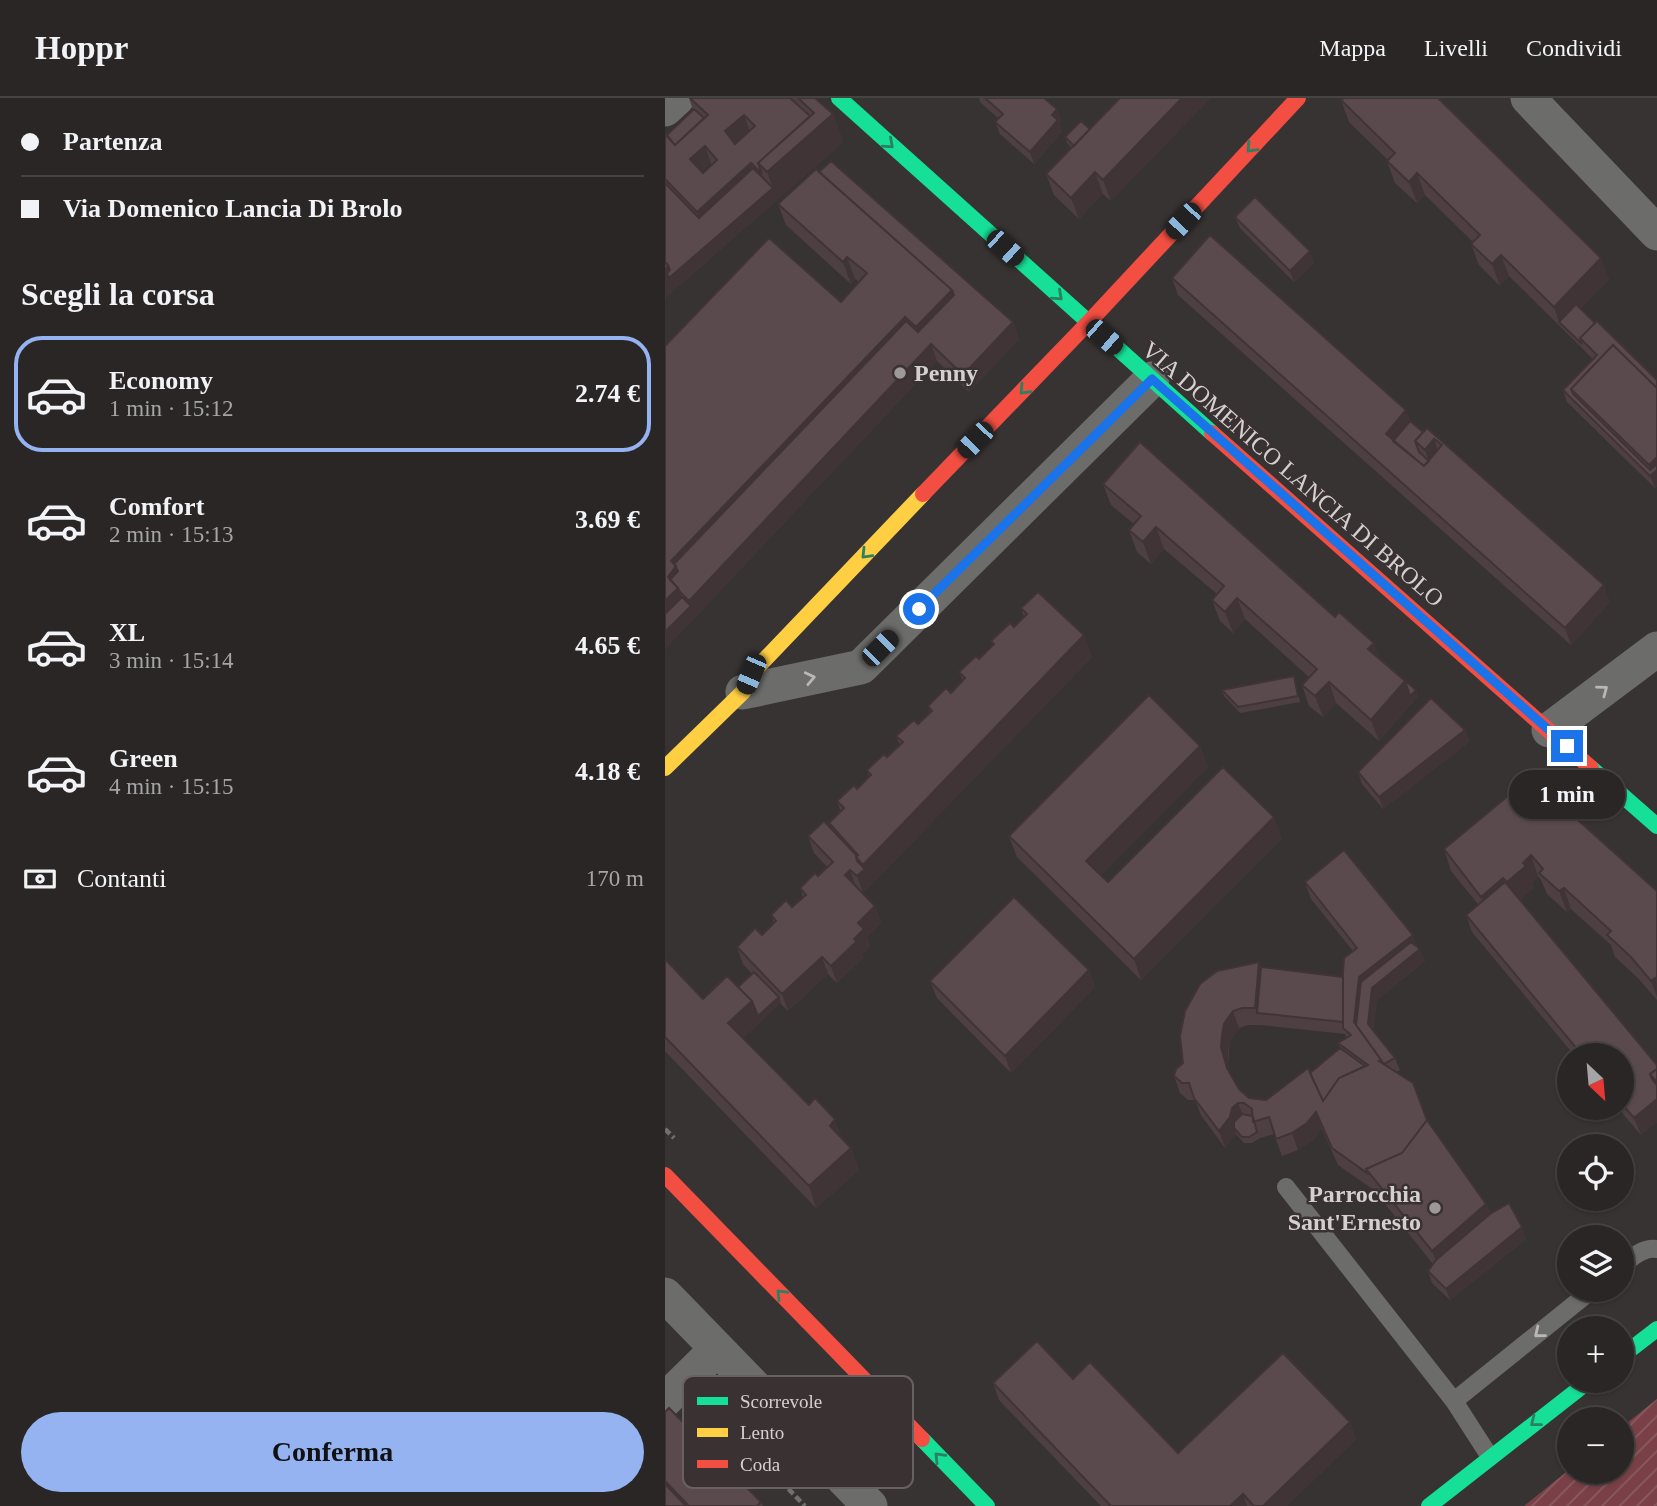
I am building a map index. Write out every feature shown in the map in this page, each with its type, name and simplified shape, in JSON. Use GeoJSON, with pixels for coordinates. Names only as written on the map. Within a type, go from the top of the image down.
{"type":"FeatureCollection","features":[{"type":"Feature","properties":{"kind":"street"},"geometry":{"type":"LineString","coordinates":[[665,109],[677,98]]}},
{"type":"Feature","properties":{"kind":"street","name":"VIA DOMENICO LANCIA DI BROLO"},"geometry":{"type":"LineString","coordinates":[[839,98],[1088,323],[1657,826]]}},
{"type":"Feature","properties":{"kind":"street"},"geometry":{"type":"LineString","coordinates":[[665,768],[743,692],[751,674],[1088,323],[1298,98]]}},
{"type":"Feature","properties":{"kind":"street"},"geometry":{"type":"LineString","coordinates":[[1528,98],[1657,233]]}},
{"type":"Feature","properties":{"kind":"street"},"geometry":{"type":"LineString","coordinates":[[743,692],[861,667],[1152,379]]}},
{"type":"Feature","properties":{"kind":"street"},"geometry":{"type":"LineString","coordinates":[[1549,730],[1657,649]]}},
{"type":"Feature","properties":{"kind":"street"},"geometry":{"type":"LineString","coordinates":[[665,1175],[861,1376]]}},
{"type":"Feature","properties":{"kind":"street"},"geometry":{"type":"LineString","coordinates":[[665,1295],[743,1376]]}},
{"type":"Feature","properties":{"kind":"street"},"geometry":{"type":"LineString","coordinates":[[1634,1347],[1657,1329]]}},
{"type":"Feature","properties":{"kind":"street"},"geometry":{"type":"LineString","coordinates":[[689,1376],[717,1349]]}},
{"type":"Feature","properties":{"kind":"street"},"geometry":{"type":"LineString","coordinates":[[1429,1506],[1574,1393]]}},
{"type":"Feature","properties":{"kind":"street"},"geometry":{"type":"LineString","coordinates":[[913,1430],[987,1506]]}},
{"type":"Feature","properties":{"kind":"street"},"geometry":{"type":"LineString","coordinates":[[852,1488],[870,1506]]}},
{"type":"Feature","properties":{"kind":"lane"},"geometry":{"type":"LineString","coordinates":[[1286,1187],[1454,1401],[1490,1457]]}},
{"type":"Feature","properties":{"kind":"lane"},"geometry":{"type":"LineString","coordinates":[[1634,1255],[1649,1248],[1657,1249]]}},
{"type":"Feature","properties":{"kind":"lane"},"geometry":{"type":"LineString","coordinates":[[1454,1401],[1577,1302]]}},
{"type":"Feature","properties":{"kind":"path"},"geometry":{"type":"LineString","coordinates":[[784,1488],[805,1506]]}},
{"type":"Feature","properties":{"kind":"shaded area"},"geometry":{"type":"Polygon","coordinates":[[[1657,1399],[1657,1506],[1524,1506],[1557,1479],[1557,1484],[1634,1484],[1634,1417],[1657,1399]]]}},
{"type":"Feature","properties":{"kind":"building"},"geometry":{"type":"Polygon","coordinates":[[[690,98],[790,98],[810,116],[758,163],[762,174],[751,163],[697,212],[665,179],[665,134],[675,145],[708,115],[690,98]],[[744,115],[725,131],[735,144],[755,126],[744,115]],[[705,146],[690,159],[703,173],[717,160],[705,146]]]}},
{"type":"Feature","properties":{"kind":"building"},"geometry":{"type":"Polygon","coordinates":[[[798,98],[815,98],[833,114],[767,172],[758,163],[814,113],[798,98]]]}},
{"type":"Feature","properties":{"kind":"building"},"geometry":{"type":"Polygon","coordinates":[[[985,98],[1044,98],[1057,109],[1052,115],[1058,120],[1030,152],[995,122],[1003,114],[985,98]]]}},
{"type":"Feature","properties":{"kind":"building"},"geometry":{"type":"Polygon","coordinates":[[[1120,98],[1182,98],[1103,180],[1095,172],[1071,198],[1046,174],[1120,98]]]}},
{"type":"Feature","properties":{"kind":"building"},"geometry":{"type":"Polygon","coordinates":[[[1438,98],[1601,258],[1554,307],[1501,255],[1492,264],[1471,244],[1480,235],[1417,173],[1409,182],[1387,161],[1395,153],[1341,100],[1438,98]]]}},
{"type":"Feature","properties":{"kind":"building"},"geometry":{"type":"Polygon","coordinates":[[[694,109],[704,118],[675,145],[667,135],[694,109]]]}},
{"type":"Feature","properties":{"kind":"building"},"geometry":{"type":"Polygon","coordinates":[[[1081,121],[1090,129],[1074,146],[1065,137],[1081,121]]]}},
{"type":"Feature","properties":{"kind":"building"},"geometry":{"type":"Polygon","coordinates":[[[831,161],[1013,322],[963,375],[931,344],[689,601],[670,580],[678,571],[674,564],[906,321],[918,332],[954,295],[952,290],[819,172],[831,161]]]}},
{"type":"Feature","properties":{"kind":"building"},"geometry":{"type":"Polygon","coordinates":[[[753,168],[773,188],[669,278],[667,273],[670,270],[665,262],[665,183],[699,218],[753,168]]]}},
{"type":"Feature","properties":{"kind":"building"},"geometry":{"type":"Polygon","coordinates":[[[816,169],[952,290],[916,327],[905,317],[671,561],[676,566],[668,577],[678,588],[665,601],[665,346],[769,238],[841,302],[867,273],[847,257],[843,262],[778,204],[816,169]]]}},
{"type":"Feature","properties":{"kind":"building"},"geometry":{"type":"Polygon","coordinates":[[[1255,197],[1310,251],[1290,271],[1235,217],[1255,197]]]}},
{"type":"Feature","properties":{"kind":"building"},"geometry":{"type":"Polygon","coordinates":[[[1210,235],[1406,410],[1386,434],[1424,466],[1442,445],[1434,439],[1425,450],[1415,441],[1427,428],[1604,585],[1565,628],[1172,278],[1210,235]]]}},
{"type":"Feature","properties":{"kind":"building"},"geometry":{"type":"Polygon","coordinates":[[[1576,304],[1595,323],[1580,338],[1582,344],[1559,322],[1576,304]]]}},
{"type":"Feature","properties":{"kind":"building"},"geometry":{"type":"Polygon","coordinates":[[[1597,321],[1657,380],[1657,388],[1613,345],[1571,389],[1650,470],[1657,464],[1657,470],[1650,476],[1563,390],[1597,355],[1580,338],[1597,321]]]}},
{"type":"Feature","properties":{"kind":"building"},"geometry":{"type":"Polygon","coordinates":[[[1613,345],[1657,388],[1657,457],[1649,465],[1571,389],[1613,345]]]}},
{"type":"Feature","properties":{"kind":"building"},"geometry":{"type":"Polygon","coordinates":[[[1410,421],[1423,432],[1415,441],[1419,452],[1429,461],[1424,466],[1393,441],[1410,421]]]}},
{"type":"Feature","properties":{"kind":"building"},"geometry":{"type":"Polygon","coordinates":[[[1140,442],[1335,617],[1339,612],[1374,643],[1368,649],[1405,681],[1371,720],[1329,682],[1315,696],[1302,685],[1317,669],[1237,598],[1225,612],[1212,600],[1224,586],[1156,527],[1143,542],[1129,530],[1141,516],[1103,484],[1140,442]]]}},
{"type":"Feature","properties":{"kind":"building"},"geometry":{"type":"Polygon","coordinates":[[[1038,592],[1084,635],[863,865],[856,857],[858,855],[829,823],[844,808],[837,801],[854,785],[857,789],[871,775],[867,770],[884,754],[887,757],[903,742],[896,736],[914,720],[918,724],[932,711],[928,706],[946,688],[951,693],[965,678],[959,672],[976,656],[979,659],[994,644],[991,641],[1010,623],[1014,627],[1027,614],[1021,608],[1038,592]]]}},
{"type":"Feature","properties":{"kind":"building"},"geometry":{"type":"Polygon","coordinates":[[[682,597],[691,606],[665,632],[665,614],[682,597]]]}},
{"type":"Feature","properties":{"kind":"building"},"geometry":{"type":"Polygon","coordinates":[[[1379,658],[1416,690],[1410,696],[1405,681],[1379,658]]]}},
{"type":"Feature","properties":{"kind":"building"},"geometry":{"type":"Polygon","coordinates":[[[1294,676],[1298,696],[1238,707],[1222,690],[1294,676]]]}},
{"type":"Feature","properties":{"kind":"building"},"geometry":{"type":"Polygon","coordinates":[[[1149,695],[1200,746],[1086,861],[1108,882],[1223,767],[1274,817],[1134,959],[1009,836],[1149,695]]]}},
{"type":"Feature","properties":{"kind":"building"},"geometry":{"type":"Polygon","coordinates":[[[1431,698],[1465,730],[1379,797],[1358,772],[1431,698]]]}},
{"type":"Feature","properties":{"kind":"building"},"geometry":{"type":"Polygon","coordinates":[[[1530,777],[1657,891],[1657,980],[1655,978],[1651,981],[1631,957],[1607,935],[1611,931],[1564,888],[1559,891],[1539,873],[1543,869],[1531,855],[1523,863],[1526,866],[1507,882],[1503,878],[1481,897],[1444,849],[1514,791],[1516,793],[1530,777]]]}},
{"type":"Feature","properties":{"kind":"building"},"geometry":{"type":"Polygon","coordinates":[[[824,821],[857,856],[857,861],[865,869],[857,876],[850,870],[845,875],[875,906],[858,923],[864,929],[854,939],[857,941],[831,966],[822,957],[782,994],[737,947],[755,928],[762,935],[776,921],[771,915],[786,900],[792,907],[806,895],[800,888],[815,873],[818,876],[833,862],[808,836],[824,821]]]}},
{"type":"Feature","properties":{"kind":"building"},"geometry":{"type":"Polygon","coordinates":[[[1344,850],[1413,935],[1359,977],[1354,1022],[1381,1060],[1379,1061],[1413,1083],[1427,1120],[1402,1153],[1366,1169],[1367,1173],[1332,1148],[1316,1112],[1307,1123],[1276,1139],[1269,1117],[1253,1122],[1252,1109],[1244,1103],[1238,1103],[1232,1108],[1230,1117],[1219,1131],[1194,1098],[1189,1083],[1182,1083],[1174,1076],[1176,1069],[1183,1063],[1180,1036],[1185,1011],[1200,984],[1217,971],[1259,962],[1255,1008],[1233,1011],[1224,1024],[1222,1036],[1221,1047],[1227,1068],[1239,1089],[1249,1098],[1266,1100],[1308,1068],[1323,1101],[1339,1078],[1368,1065],[1338,1043],[1351,1035],[1343,1028],[1343,972],[1344,958],[1357,948],[1305,882],[1344,850]]]}},
{"type":"Feature","properties":{"kind":"building"},"geometry":{"type":"Polygon","coordinates":[[[1505,882],[1657,1065],[1657,1069],[1650,1074],[1657,1085],[1657,1099],[1635,1117],[1635,1043],[1572,1043],[1466,915],[1505,882]]]}},
{"type":"Feature","properties":{"kind":"building"},"geometry":{"type":"Polygon","coordinates":[[[1014,897],[1089,970],[1005,1056],[930,981],[1014,897]]]}},
{"type":"Feature","properties":{"kind":"building"},"geometry":{"type":"Polygon","coordinates":[[[1411,942],[1420,949],[1372,988],[1368,1024],[1395,1058],[1384,1064],[1356,1025],[1361,982],[1411,942]]]}},
{"type":"Feature","properties":{"kind":"building"},"geometry":{"type":"Polygon","coordinates":[[[665,959],[703,999],[727,976],[752,1001],[728,1023],[809,1105],[815,1098],[835,1119],[830,1126],[851,1148],[809,1186],[665,1037],[665,959]]]}},
{"type":"Feature","properties":{"kind":"building"},"geometry":{"type":"Polygon","coordinates":[[[1261,967],[1343,977],[1343,1022],[1257,1013],[1261,967]]]}},
{"type":"Feature","properties":{"kind":"building"},"geometry":{"type":"Polygon","coordinates":[[[754,972],[779,997],[758,1016],[752,1001],[738,987],[754,972]]]}},
{"type":"Feature","properties":{"kind":"building"},"geometry":{"type":"Polygon","coordinates":[[[1340,1048],[1365,1066],[1339,1078],[1323,1101],[1310,1073],[1340,1048]]]}},
{"type":"Feature","properties":{"kind":"building"},"geometry":{"type":"Polygon","coordinates":[[[1657,1069],[1657,1082],[1650,1074],[1657,1069]]]}},
{"type":"Feature","properties":{"kind":"building"},"geometry":{"type":"Polygon","coordinates":[[[1242,1114],[1253,1117],[1257,1132],[1249,1137],[1242,1137],[1234,1128],[1234,1122],[1242,1114]]]}},
{"type":"Feature","properties":{"kind":"building","name":"Parrocchia Sant'Ernesto"},"geometry":{"type":"Polygon","coordinates":[[[1427,1120],[1486,1204],[1432,1251],[1366,1169],[1402,1153],[1427,1120]]]}},
{"type":"Feature","properties":{"kind":"building"},"geometry":{"type":"Polygon","coordinates":[[[1509,1203],[1522,1227],[1446,1289],[1428,1271],[1436,1260],[1490,1214],[1509,1203]]]}},
{"type":"Feature","properties":{"kind":"building"},"geometry":{"type":"Polygon","coordinates":[[[1037,1341],[1073,1379],[1090,1362],[1178,1453],[1283,1353],[1350,1422],[1263,1506],[1254,1506],[1243,1494],[1230,1506],[1111,1506],[993,1383],[1037,1341]]]}},
{"type":"Feature","properties":{"kind":"building"},"geometry":{"type":"Polygon","coordinates":[[[669,1408],[683,1422],[683,1488],[747,1488],[761,1502],[757,1506],[689,1506],[665,1481],[665,1412],[669,1408]]]}},
{"type":"Feature","properties":{"kind":"building"},"geometry":{"type":"Polygon","coordinates":[[[665,1484],[686,1506],[665,1506],[665,1484]]]}},
{"type":"Feature","properties":{"kind":"traffic: fast"},"geometry":{"type":"LineString","coordinates":[[839,98],[1212,433]]}},
{"type":"Feature","properties":{"kind":"traffic: fast"},"geometry":{"type":"LineString","coordinates":[[1591,768],[1657,826]]}},
{"type":"Feature","properties":{"kind":"traffic: fast"},"geometry":{"type":"LineString","coordinates":[[1634,1347],[1657,1329]]}},
{"type":"Feature","properties":{"kind":"traffic: fast"},"geometry":{"type":"LineString","coordinates":[[1429,1506],[1574,1393]]}},
{"type":"Feature","properties":{"kind":"traffic: fast"},"geometry":{"type":"LineString","coordinates":[[922,1439],[987,1506]]}},
{"type":"Feature","properties":{"kind":"traffic: slow"},"geometry":{"type":"LineString","coordinates":[[665,768],[743,692],[751,674],[923,494]]}},
{"type":"Feature","properties":{"kind":"traffic: jam"},"geometry":{"type":"LineString","coordinates":[[923,494],[1088,323],[1298,98]]}},
{"type":"Feature","properties":{"kind":"traffic: jam"},"geometry":{"type":"LineString","coordinates":[[1212,433],[1591,768]]}},
{"type":"Feature","properties":{"kind":"traffic: jam"},"geometry":{"type":"LineString","coordinates":[[665,1175],[861,1376]]}},
{"type":"Feature","properties":{"kind":"traffic: jam"},"geometry":{"type":"LineString","coordinates":[[913,1430],[922,1439]]}},
{"type":"Feature","properties":{"kind":"place","name":"Penny"},"geometry":{"type":"Point","coordinates":[900,373]}},
{"type":"Feature","properties":{"kind":"place","name":"Parrocchia Sant'Ernesto"},"geometry":{"type":"Point","coordinates":[1435,1208]}},
{"type":"Feature","properties":{"kind":"route"},"geometry":{"type":"LineString","coordinates":[[919,609],[1152,379],[1567,746]]}}]}
